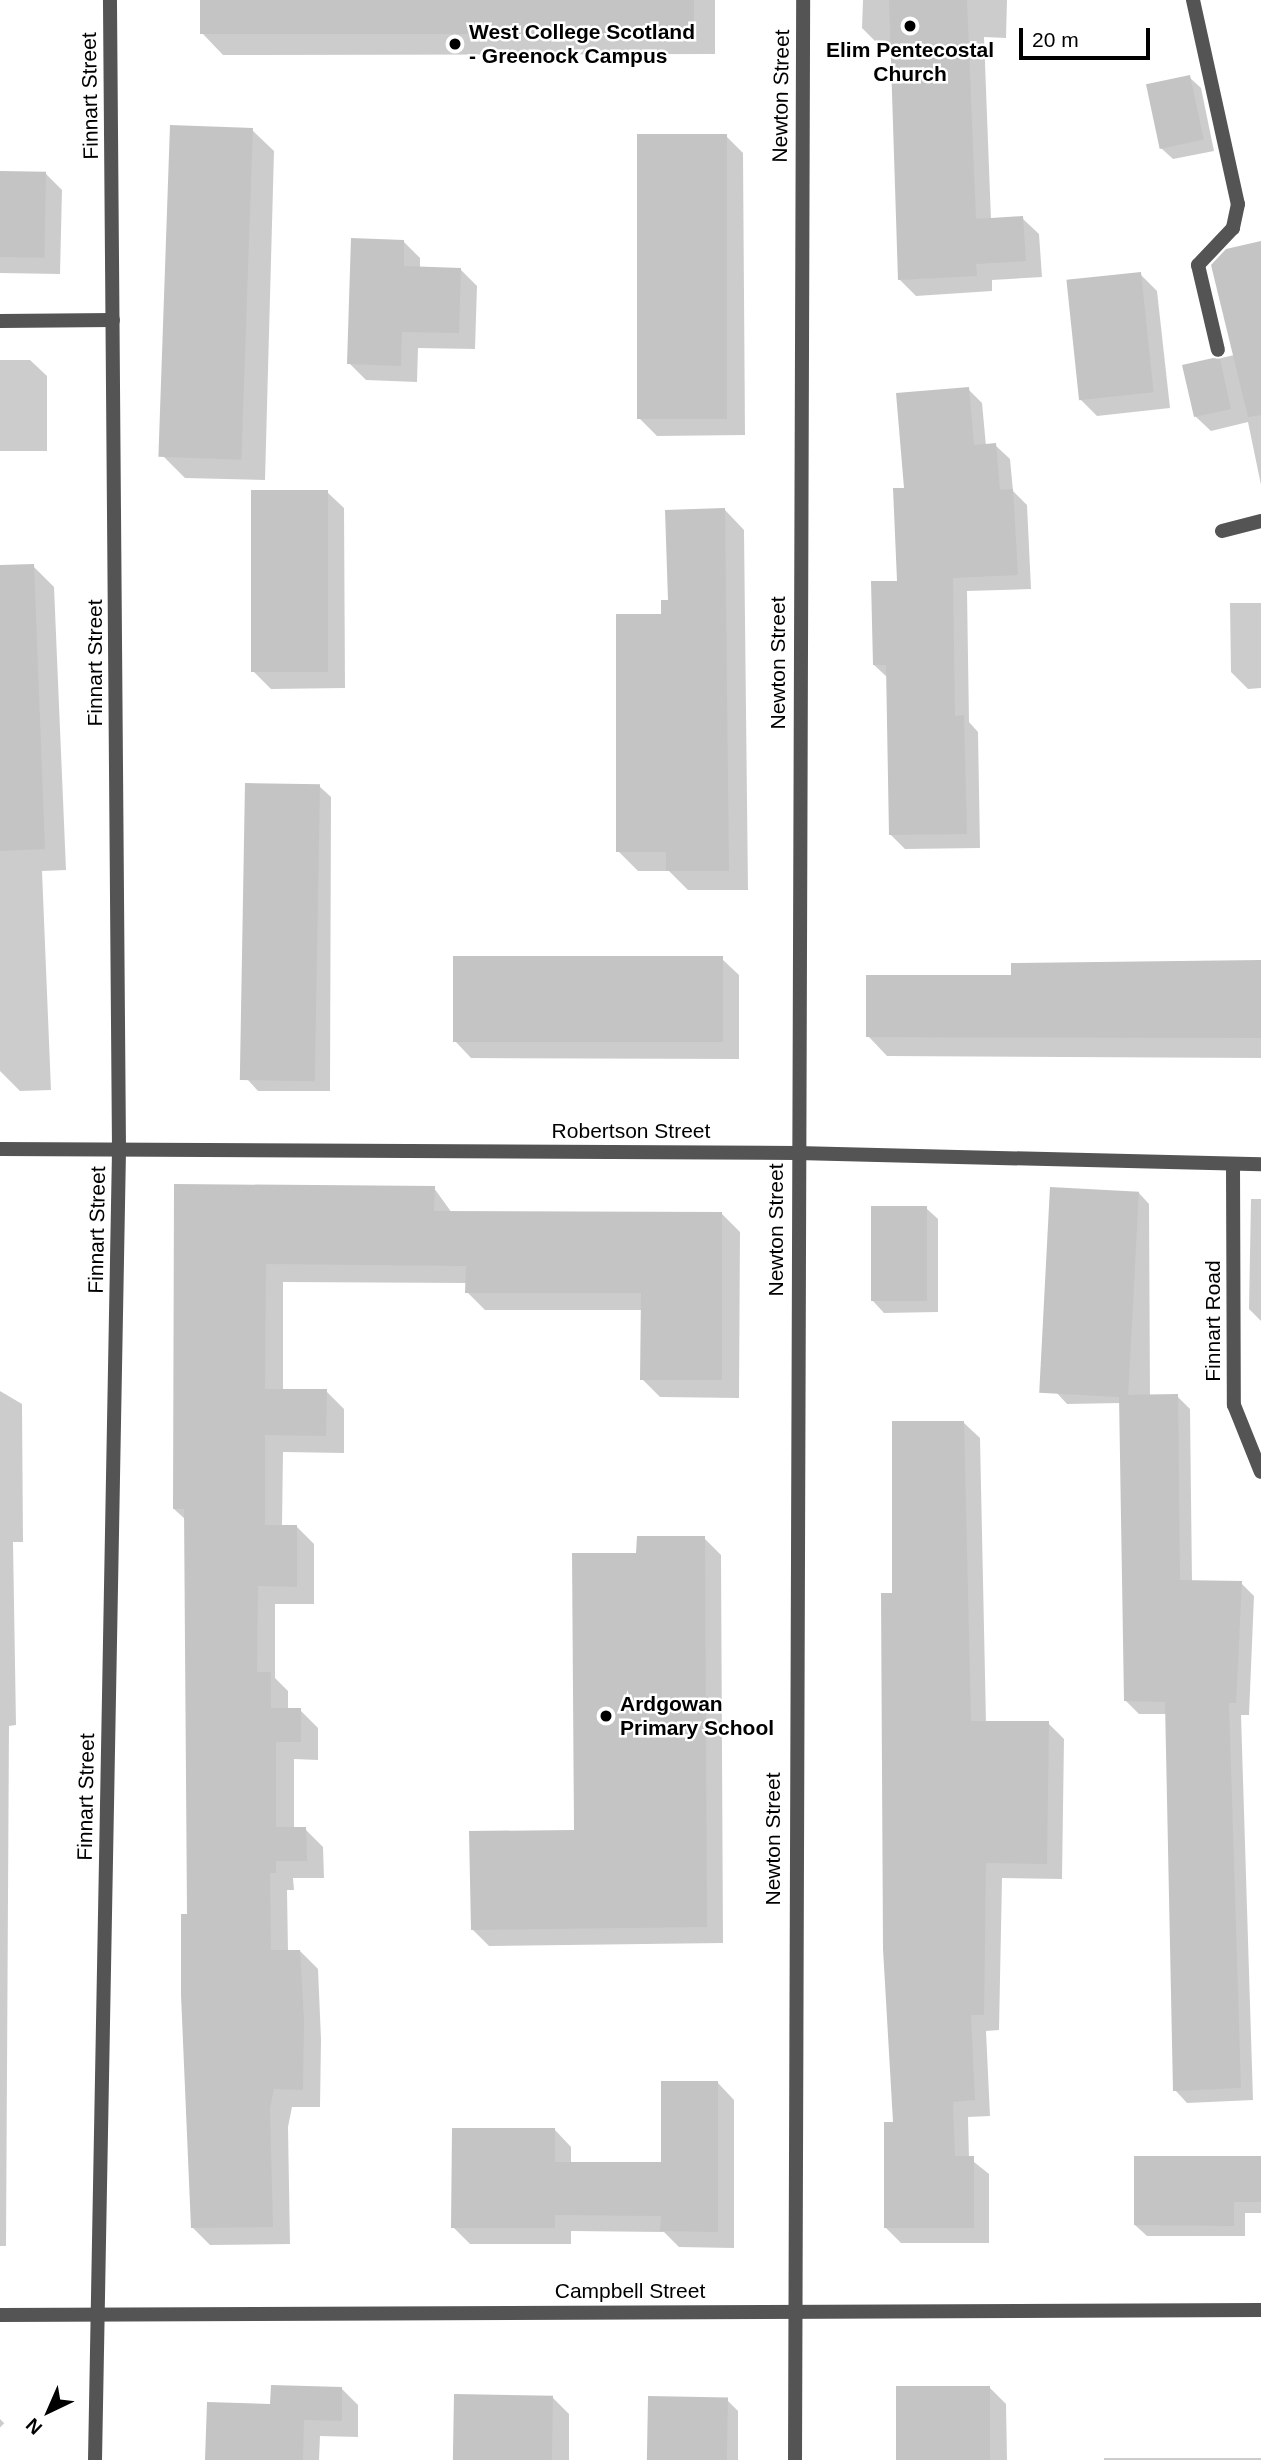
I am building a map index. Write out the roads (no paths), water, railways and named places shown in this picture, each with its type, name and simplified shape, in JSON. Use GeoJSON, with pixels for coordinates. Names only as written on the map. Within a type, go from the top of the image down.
{"type":"FeatureCollection","features":[{"type":"Feature","properties":{"kind":"street","name":"Finnart Street"},"geometry":{"type":"LineString","coordinates":[[95,2460],[119,1150],[110,0]]}},
{"type":"Feature","properties":{"kind":"street","name":"Newton Street"},"geometry":{"type":"LineString","coordinates":[[795,2460],[791,2312],[803,0]]}},
{"type":"Feature","properties":{"kind":"street"},"geometry":{"type":"LineString","coordinates":[[1193,0],[1238,204],[1233,228],[1198,265],[1218,350]]}},
{"type":"Feature","properties":{"kind":"street"},"geometry":{"type":"LineString","coordinates":[[0,321],[113,320]]}},
{"type":"Feature","properties":{"kind":"street"},"geometry":{"type":"LineString","coordinates":[[1222,531],[1261,522]]}},
{"type":"Feature","properties":{"kind":"street","name":"Robertson Street"},"geometry":{"type":"LineString","coordinates":[[0,1149],[797,1153],[1261,1164]]}},
{"type":"Feature","properties":{"kind":"street","name":"Finnart Road"},"geometry":{"type":"LineString","coordinates":[[1233,1164],[1234,1405],[1261,1472]]}},
{"type":"Feature","properties":{"kind":"street","name":"Campbell Street"},"geometry":{"type":"LineString","coordinates":[[0,2315],[1261,2310]]}},
{"type":"Feature","properties":{"kind":"place","name":"Elim Pentecostal Church"},"geometry":{"type":"Point","coordinates":[910,26]}},
{"type":"Feature","properties":{"kind":"place","name":"West College Scotland - Greenock Campus"},"geometry":{"type":"Point","coordinates":[455,44]}},
{"type":"Feature","properties":{"kind":"place","name":"Ardgowan Primary School"},"geometry":{"type":"Point","coordinates":[606,1716]}}]}
